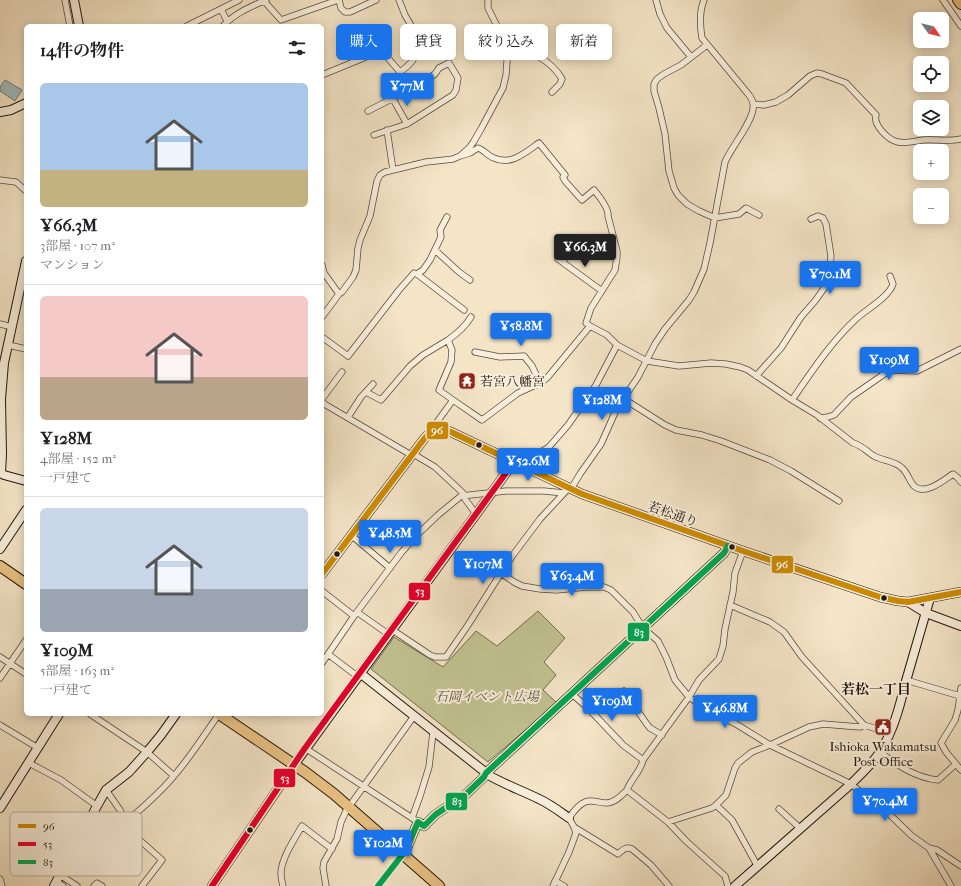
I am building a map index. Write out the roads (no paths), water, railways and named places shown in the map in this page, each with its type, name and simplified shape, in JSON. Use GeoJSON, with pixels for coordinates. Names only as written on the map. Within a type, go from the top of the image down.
{"type":"FeatureCollection","features":[{"type":"Feature","properties":{"kind":"highway"},"geometry":{"type":"LineString","coordinates":[[958,0],[961,4]]}},
{"type":"Feature","properties":{"kind":"highway"},"geometry":{"type":"LineString","coordinates":[[0,566],[24,583]]}},
{"type":"Feature","properties":{"kind":"highway"},"geometry":{"type":"LineString","coordinates":[[222,716],[315,780],[349,807],[439,886]]}},
{"type":"Feature","properties":{"kind":"main road"},"geometry":{"type":"LineString","coordinates":[[212,886],[294,765]]}},
{"type":"Feature","properties":{"kind":"street"},"geometry":{"type":"LineString","coordinates":[[65,0],[70,24]]}},
{"type":"Feature","properties":{"kind":"street"},"geometry":{"type":"LineString","coordinates":[[74,0],[79,24]]}},
{"type":"Feature","properties":{"kind":"street"},"geometry":{"type":"LineString","coordinates":[[191,24],[239,0]]}},
{"type":"Feature","properties":{"kind":"street"},"geometry":{"type":"LineString","coordinates":[[225,24],[240,12],[265,0],[281,20],[339,0],[341,8],[345,12],[350,12],[376,0]]}},
{"type":"Feature","properties":{"kind":"street"},"geometry":{"type":"LineString","coordinates":[[324,74],[366,57],[380,49],[400,72],[410,64],[415,58],[420,41],[405,15],[399,0]]}},
{"type":"Feature","properties":{"kind":"street"},"geometry":{"type":"LineString","coordinates":[[488,0],[488,8],[496,24]]}},
{"type":"Feature","properties":{"kind":"street"},"geometry":{"type":"LineString","coordinates":[[656,0],[660,14],[667,28],[691,57]]}},
{"type":"Feature","properties":{"kind":"street"},"geometry":{"type":"LineString","coordinates":[[324,592],[355,614],[430,655],[435,657],[446,657],[513,555],[540,519],[568,490],[601,444],[618,408],[638,377],[655,344],[694,292],[704,269],[725,162],[751,118],[753,110],[753,104],[749,95],[702,38],[701,13],[704,0]]}},
{"type":"Feature","properties":{"kind":"street"},"geometry":{"type":"LineString","coordinates":[[943,0],[961,26]]}},
{"type":"Feature","properties":{"kind":"street"},"geometry":{"type":"LineString","coordinates":[[221,9],[228,21]]}},
{"type":"Feature","properties":{"kind":"street"},"geometry":{"type":"LineString","coordinates":[[707,44],[681,65],[657,79],[654,84],[654,91],[668,153],[669,171],[674,188],[678,195],[687,204],[714,218],[739,214],[746,208],[760,215]]}},
{"type":"Feature","properties":{"kind":"street"},"geometry":{"type":"LineString","coordinates":[[460,156],[474,142],[503,88],[507,60]]}},
{"type":"Feature","properties":{"kind":"street"},"geometry":{"type":"LineString","coordinates":[[544,60],[557,71],[562,79],[560,84],[552,92]]}},
{"type":"Feature","properties":{"kind":"street"},"geometry":{"type":"LineString","coordinates":[[368,111],[417,86],[435,74],[439,68],[449,63],[458,78],[456,90],[453,95],[407,124],[374,135]]}},
{"type":"Feature","properties":{"kind":"street"},"geometry":{"type":"LineString","coordinates":[[753,104],[764,105],[776,102],[788,95],[810,76],[817,73],[846,83],[876,115],[875,118],[877,124],[892,141],[904,143],[923,140],[961,139]]}},
{"type":"Feature","properties":{"kind":"street"},"geometry":{"type":"LineString","coordinates":[[392,99],[407,124]]}},
{"type":"Feature","properties":{"kind":"street"},"geometry":{"type":"LineString","coordinates":[[0,112],[11,110],[24,104]]}},
{"type":"Feature","properties":{"kind":"street"},"geometry":{"type":"LineString","coordinates":[[387,130],[393,170]]}},
{"type":"Feature","properties":{"kind":"street"},"geometry":{"type":"LineString","coordinates":[[324,314],[353,277],[356,270],[360,240],[370,216],[377,182],[380,175],[385,172],[426,162],[453,159],[470,153],[478,148],[486,154],[499,160],[514,159],[539,143],[566,175],[563,177],[565,181],[582,200],[594,190],[599,195],[609,212],[608,216],[610,229],[617,251],[615,270],[592,308],[586,323],[607,335],[617,345],[647,361],[679,366],[710,363],[726,364],[748,370],[820,418],[853,443],[860,445],[874,456],[898,464],[907,473],[914,486],[919,489],[932,488],[953,474],[961,482]]}},
{"type":"Feature","properties":{"kind":"street"},"geometry":{"type":"LineString","coordinates":[[0,180],[16,182],[24,189]]}},
{"type":"Feature","properties":{"kind":"street"},"geometry":{"type":"LineString","coordinates":[[756,376],[781,348],[801,317],[825,287],[831,256],[826,224],[823,218],[818,216],[811,219]]}},
{"type":"Feature","properties":{"kind":"street"},"geometry":{"type":"LineString","coordinates":[[324,338],[348,356],[399,290],[414,273],[417,274],[423,270],[430,260],[441,237],[440,230],[447,217]]}},
{"type":"Feature","properties":{"kind":"street"},"geometry":{"type":"LineString","coordinates":[[435,250],[470,280]]}},
{"type":"Feature","properties":{"kind":"street"},"geometry":{"type":"LineString","coordinates":[[572,250],[560,261],[602,291]]}},
{"type":"Feature","properties":{"kind":"street"},"geometry":{"type":"LineString","coordinates":[[24,270],[4,364],[1,399],[1,473],[24,481]]}},
{"type":"Feature","properties":{"kind":"street"},"geometry":{"type":"LineString","coordinates":[[324,273],[339,294]]}},
{"type":"Feature","properties":{"kind":"street"},"geometry":{"type":"LineString","coordinates":[[417,274],[464,310]]}},
{"type":"Feature","properties":{"kind":"street"},"geometry":{"type":"LineString","coordinates":[[792,400],[838,337],[857,318],[890,292],[893,284],[890,276]]}},
{"type":"Feature","properties":{"kind":"street"},"geometry":{"type":"LineString","coordinates":[[366,392],[381,400],[410,366],[423,355],[460,332],[471,317]]}},
{"type":"Feature","properties":{"kind":"street"},"geometry":{"type":"LineString","coordinates":[[0,324],[12,327]]}},
{"type":"Feature","properties":{"kind":"street"},"geometry":{"type":"LineString","coordinates":[[448,340],[452,350],[451,362],[439,390],[482,420],[518,394],[540,383],[550,374],[590,326]]}},
{"type":"Feature","properties":{"kind":"street"},"geometry":{"type":"LineString","coordinates":[[8,345],[24,349]]}},
{"type":"Feature","properties":{"kind":"street"},"geometry":{"type":"LineString","coordinates":[[294,765],[492,492],[517,464],[524,462],[549,447],[596,385],[617,345]]}},
{"type":"Feature","properties":{"kind":"street"},"geometry":{"type":"LineString","coordinates":[[820,418],[834,415],[851,397],[890,370],[917,371],[961,349]]}},
{"type":"Feature","properties":{"kind":"street"},"geometry":{"type":"LineString","coordinates":[[475,352],[500,357],[524,356],[532,366],[540,383]]}},
{"type":"Feature","properties":{"kind":"street"},"geometry":{"type":"LineString","coordinates":[[324,400],[342,372]]}},
{"type":"Feature","properties":{"kind":"street"},"geometry":{"type":"LineString","coordinates":[[348,418],[361,397],[372,384]]}},
{"type":"Feature","properties":{"kind":"street"},"geometry":{"type":"LineString","coordinates":[[624,399],[665,425],[676,430],[702,435],[721,441],[770,460],[791,471],[839,501]]}},
{"type":"Feature","properties":{"kind":"street"},"geometry":{"type":"LineString","coordinates":[[324,571],[411,455],[427,435],[436,430],[437,422],[452,400]]}},
{"type":"Feature","properties":{"kind":"street"},"geometry":{"type":"LineString","coordinates":[[324,403],[411,455],[415,455],[435,467],[463,493],[476,514]]}},
{"type":"Feature","properties":{"kind":"street","name":"若松通り"},"geometry":{"type":"LineString","coordinates":[[436,430],[451,432],[568,490],[880,597],[908,602]]}},
{"type":"Feature","properties":{"kind":"street"},"geometry":{"type":"LineString","coordinates":[[324,660],[355,614],[401,553],[438,515],[461,496],[506,491],[568,490]]}},
{"type":"Feature","properties":{"kind":"street"},"geometry":{"type":"LineString","coordinates":[[0,549],[24,513]]}},
{"type":"Feature","properties":{"kind":"street"},"geometry":{"type":"LineString","coordinates":[[351,535],[390,568]]}},
{"type":"Feature","properties":{"kind":"street"},"geometry":{"type":"LineString","coordinates":[[305,748],[424,826],[435,814],[462,798],[484,777],[486,773],[724,553],[728,546]]}},
{"type":"Feature","properties":{"kind":"street"},"geometry":{"type":"LineString","coordinates":[[569,818],[576,809],[584,803],[590,801],[608,803],[620,797],[627,790],[642,766],[643,760],[689,698],[699,680],[719,659],[723,646],[735,573],[744,551]]}},
{"type":"Feature","properties":{"kind":"street"},"geometry":{"type":"LineString","coordinates":[[501,573],[522,586],[540,589],[556,590],[604,587],[611,590],[633,612],[643,628],[658,641],[675,680],[689,698],[770,745],[851,784],[886,811],[912,836],[929,848],[936,850],[961,866]]}},
{"type":"Feature","properties":{"kind":"street"},"geometry":{"type":"LineString","coordinates":[[908,602],[961,592]]}},
{"type":"Feature","properties":{"kind":"street"},"geometry":{"type":"LineString","coordinates":[[736,886],[851,784],[880,752],[896,719],[930,598]]}},
{"type":"Feature","properties":{"kind":"street"},"geometry":{"type":"LineString","coordinates":[[908,602],[926,613],[961,626]]}},
{"type":"Feature","properties":{"kind":"street"},"geometry":{"type":"LineString","coordinates":[[730,605],[770,622],[784,632],[802,657],[864,725],[890,733]]}},
{"type":"Feature","properties":{"kind":"street"},"geometry":{"type":"LineString","coordinates":[[0,678],[24,643]]}},
{"type":"Feature","properties":{"kind":"street"},"geometry":{"type":"LineString","coordinates":[[328,654],[359,674],[490,776],[502,783],[552,805],[569,818],[576,833],[554,884],[564,886]]}},
{"type":"Feature","properties":{"kind":"street"},"geometry":{"type":"LineString","coordinates":[[0,657],[24,673]]}},
{"type":"Feature","properties":{"kind":"street"},"geometry":{"type":"LineString","coordinates":[[906,680],[960,696]]}},
{"type":"Feature","properties":{"kind":"street"},"geometry":{"type":"LineString","coordinates":[[961,688],[955,720],[941,743],[946,752],[961,770]]}},
{"type":"Feature","properties":{"kind":"street"},"geometry":{"type":"LineString","coordinates":[[624,691],[650,728],[662,735]]}},
{"type":"Feature","properties":{"kind":"street"},"geometry":{"type":"LineString","coordinates":[[572,694],[588,708],[623,745],[643,760]]}},
{"type":"Feature","properties":{"kind":"street"},"geometry":{"type":"LineString","coordinates":[[0,808],[58,716]]}},
{"type":"Feature","properties":{"kind":"street"},"geometry":{"type":"LineString","coordinates":[[93,716],[147,752],[174,776]]}},
{"type":"Feature","properties":{"kind":"street"},"geometry":{"type":"LineString","coordinates":[[94,812],[106,790],[129,772],[161,735],[175,716]]}},
{"type":"Feature","properties":{"kind":"street"},"geometry":{"type":"LineString","coordinates":[[138,812],[156,796],[174,776],[218,716]]}},
{"type":"Feature","properties":{"kind":"street"},"geometry":{"type":"LineString","coordinates":[[326,886],[324,862],[332,849],[341,822],[349,807],[414,716]]}},
{"type":"Feature","properties":{"kind":"street"},"geometry":{"type":"LineString","coordinates":[[668,822],[712,808],[716,805],[726,795],[738,763],[752,752],[809,727],[823,724],[860,727],[864,725]]}},
{"type":"Feature","properties":{"kind":"street"},"geometry":{"type":"LineString","coordinates":[[0,725],[38,748]]}},
{"type":"Feature","properties":{"kind":"street"},"geometry":{"type":"LineString","coordinates":[[378,886],[406,850],[429,767],[434,732]]}},
{"type":"Feature","properties":{"kind":"street"},"geometry":{"type":"LineString","coordinates":[[880,752],[894,763],[930,779],[938,780],[956,764]]}},
{"type":"Feature","properties":{"kind":"street"},"geometry":{"type":"LineString","coordinates":[[29,763],[61,780],[97,806]]}},
{"type":"Feature","properties":{"kind":"street"},"geometry":{"type":"LineString","coordinates":[[106,790],[121,812]]}},
{"type":"Feature","properties":{"kind":"street"},"geometry":{"type":"LineString","coordinates":[[627,790],[668,822],[686,841],[725,876],[728,886]]}},
{"type":"Feature","properties":{"kind":"street"},"geometry":{"type":"LineString","coordinates":[[716,805],[732,820],[758,867]]}},
{"type":"Feature","properties":{"kind":"street"},"geometry":{"type":"LineString","coordinates":[[779,809],[801,829]]}},
{"type":"Feature","properties":{"kind":"street"},"geometry":{"type":"LineString","coordinates":[[283,886],[281,872],[283,865],[290,846],[302,826],[332,849]]}},
{"type":"Feature","properties":{"kind":"street"},"geometry":{"type":"LineString","coordinates":[[574,827],[618,854],[625,848],[632,849],[651,865],[669,886]]}},
{"type":"Feature","properties":{"kind":"street"},"geometry":{"type":"LineString","coordinates":[[142,842],[162,860],[142,886]]}},
{"type":"Feature","properties":{"kind":"street"},"geometry":{"type":"LineString","coordinates":[[929,848],[951,886]]}},
{"type":"Feature","properties":{"kind":"street"},"geometry":{"type":"LineString","coordinates":[[0,879],[2,886]]}},
{"type":"Feature","properties":{"kind":"street"},"geometry":{"type":"LineString","coordinates":[[59,882],[77,886]]}},
{"type":"Feature","properties":{"kind":"street"},"geometry":{"type":"LineString","coordinates":[[94,886],[97,883],[102,886]]}},
{"type":"Feature","properties":{"kind":"water"},"geometry":{"type":"Polygon","coordinates":[[[5,80],[22,90],[15,101],[0,91],[0,87],[5,80]]]}},
{"type":"Feature","properties":{"kind":"place","name":"若宮八幡宮"},"geometry":{"type":"Point","coordinates":[467,381]}},
{"type":"Feature","properties":{"kind":"place","name":"Ishioka Wakamatsu Post Office"},"geometry":{"type":"Point","coordinates":[883,727]}},
{"type":"Feature","properties":{"kind":"district","name":"若松一丁目"},"geometry":{"type":"Point","coordinates":[876,689]}},
{"type":"Feature","properties":{"kind":"park label","name":"石岡イベント広場"},"geometry":{"type":"Point","coordinates":[487,696]}}]}
